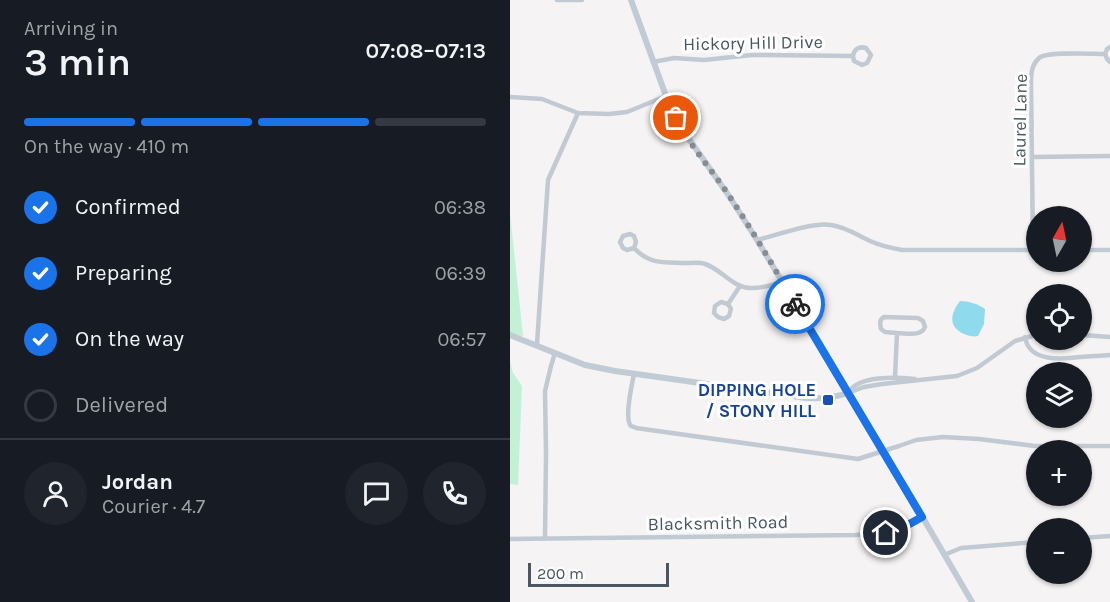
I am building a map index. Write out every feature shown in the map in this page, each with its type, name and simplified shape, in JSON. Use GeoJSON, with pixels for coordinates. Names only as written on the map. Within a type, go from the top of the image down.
{"type":"FeatureCollection","features":[{"type":"Feature","properties":{"kind":"main road"},"geometry":{"type":"LineString","coordinates":[[631,0],[666,96],[682,129],[758,240],[972,602]]}},
{"type":"Feature","properties":{"kind":"main road"},"geometry":{"type":"LineString","coordinates":[[510,334],[585,364],[634,374],[806,398],[835,398],[848,393]]}},
{"type":"Feature","properties":{"kind":"street"},"geometry":{"type":"LineString","coordinates":[[557,0],[582,0]]}},
{"type":"Feature","properties":{"kind":"street"},"geometry":{"type":"LineString","coordinates":[[1110,47],[1105,54],[1110,62]]}},
{"type":"Feature","properties":{"kind":"street","name":"Laurel Lane"},"geometry":{"type":"LineString","coordinates":[[1034,206],[1031,73],[1036,61],[1048,55],[1105,54]]}},
{"type":"Feature","properties":{"kind":"street","name":"Hickory Hill Drive"},"geometry":{"type":"LineString","coordinates":[[653,62],[674,58],[704,60],[752,55],[853,56]]}},
{"type":"Feature","properties":{"kind":"street"},"geometry":{"type":"LineString","coordinates":[[510,97],[542,99],[578,113],[618,114],[666,96]]}},
{"type":"Feature","properties":{"kind":"street"},"geometry":{"type":"LineString","coordinates":[[537,345],[548,180],[578,113]]}},
{"type":"Feature","properties":{"kind":"street"},"geometry":{"type":"LineString","coordinates":[[1032,157],[1110,156]]}},
{"type":"Feature","properties":{"kind":"street"},"geometry":{"type":"LineString","coordinates":[[758,240],[817,225],[830,224],[883,246],[902,250],[1026,250]]}},
{"type":"Feature","properties":{"kind":"street"},"geometry":{"type":"LineString","coordinates":[[634,248],[645,258],[657,262],[705,264],[740,286],[748,288],[782,282]]}},
{"type":"Feature","properties":{"kind":"street"},"geometry":{"type":"LineString","coordinates":[[1092,250],[1110,250]]}},
{"type":"Feature","properties":{"kind":"street"},"geometry":{"type":"LineString","coordinates":[[728,304],[740,286]]}},
{"type":"Feature","properties":{"kind":"street"},"geometry":{"type":"LineString","coordinates":[[884,316],[918,318],[925,327],[920,333],[897,333],[885,332],[881,329],[880,323],[884,316]]}},
{"type":"Feature","properties":{"kind":"street"},"geometry":{"type":"LineString","coordinates":[[895,378],[897,333]]}},
{"type":"Feature","properties":{"kind":"street"},"geometry":{"type":"LineString","coordinates":[[1092,336],[1110,337]]}},
{"type":"Feature","properties":{"kind":"street"},"geometry":{"type":"LineString","coordinates":[[848,393],[864,387],[950,378],[969,372],[1015,340],[1025,337],[1031,349],[1046,357],[1062,359],[1110,355]]}},
{"type":"Feature","properties":{"kind":"street"},"geometry":{"type":"LineString","coordinates":[[545,538],[545,391],[555,353]]}},
{"type":"Feature","properties":{"kind":"street"},"geometry":{"type":"LineString","coordinates":[[634,374],[629,423],[636,428],[858,459],[916,440],[943,437],[979,438],[1035,446],[1110,446]]}},
{"type":"Feature","properties":{"kind":"street"},"geometry":{"type":"LineString","coordinates":[[848,393],[853,386],[860,383],[895,378],[924,380]]}},
{"type":"Feature","properties":{"kind":"street","name":"Blacksmith Road"},"geometry":{"type":"LineString","coordinates":[[510,539],[866,534],[897,531],[922,517]]}},
{"type":"Feature","properties":{"kind":"street"},"geometry":{"type":"LineString","coordinates":[[1092,537],[1110,536]]}},
{"type":"Feature","properties":{"kind":"street"},"geometry":{"type":"LineString","coordinates":[[944,555],[961,548],[1026,543]]}},
{"type":"Feature","properties":{"kind":"green space"},"geometry":{"type":"Polygon","coordinates":[[[510,213],[523,336],[510,334],[510,213]]]}},
{"type":"Feature","properties":{"kind":"green space"},"geometry":{"type":"Polygon","coordinates":[[[510,361],[513,373],[522,386],[518,485],[510,484],[510,361]]]}},
{"type":"Feature","properties":{"kind":"water"},"geometry":{"type":"Polygon","coordinates":[[[960,301],[973,303],[985,309],[984,324],[978,336],[964,334],[955,327],[952,319],[954,310],[960,301]]]}},
{"type":"Feature","properties":{"kind":"way so far"},"geometry":{"type":"LineString","coordinates":[[676,118],[758,240],[795,304]]}},
{"type":"Feature","properties":{"kind":"place","name":"DIPPING HOLE / STONY HILL"},"geometry":{"type":"Point","coordinates":[828,400]}},
{"type":"Feature","properties":{"kind":"route"},"geometry":{"type":"LineString","coordinates":[[795,304],[922,517],[906,527],[886,533]]}}]}
